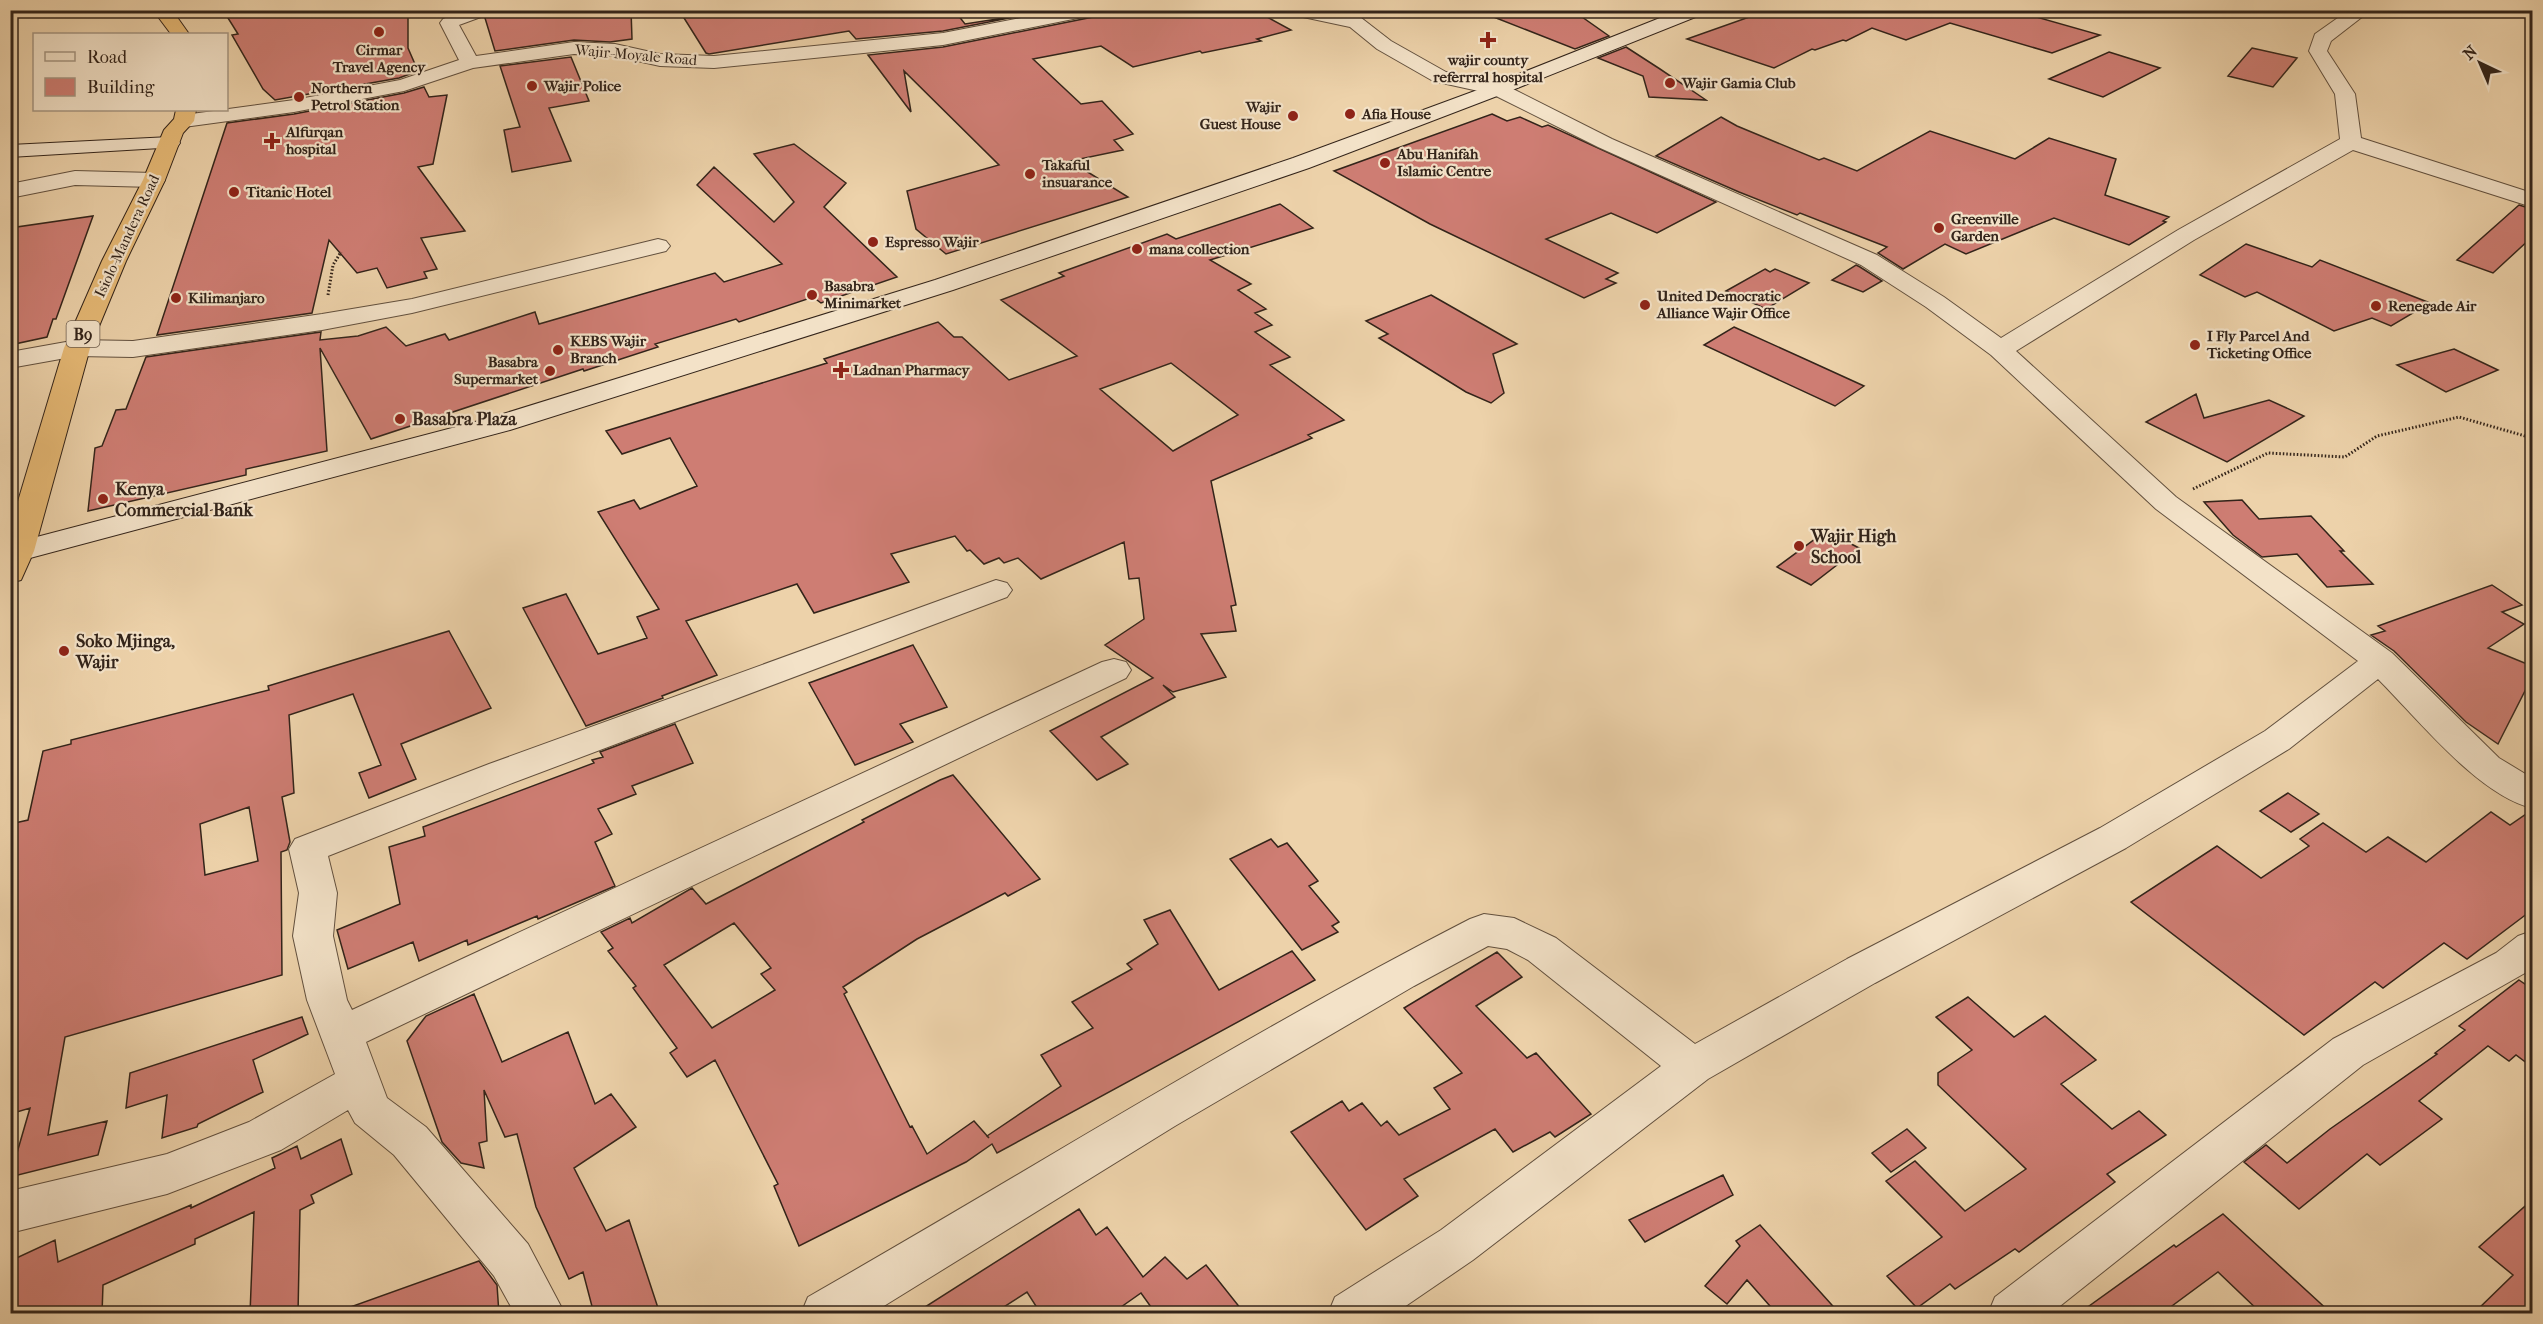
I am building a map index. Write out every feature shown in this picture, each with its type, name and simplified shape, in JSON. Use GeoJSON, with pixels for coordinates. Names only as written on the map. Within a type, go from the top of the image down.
{"type":"FeatureCollection","features":[{"type":"Feature","properties":{"kind":"highway"},"geometry":{"type":"LineString","coordinates":[[162,10],[179,33]]}},
{"type":"Feature","properties":{"kind":"highway","name":"Isiolo-Mandera Road"},"geometry":{"type":"LineString","coordinates":[[13,559],[77,348],[114,261],[154,180],[174,130],[185,115]]}},
{"type":"Feature","properties":{"kind":"street"},"geometry":{"type":"LineString","coordinates":[[470,63],[450,23],[483,10]]}},
{"type":"Feature","properties":{"kind":"street","name":"Wajir-Moyale Road"},"geometry":{"type":"LineString","coordinates":[[61,147],[185,115],[294,106],[404,85],[470,63],[574,48],[615,50],[660,60],[714,62],[942,39],[1093,10]]}},
{"type":"Feature","properties":{"kind":"street"},"geometry":{"type":"LineString","coordinates":[[1295,10],[1355,23]]}},
{"type":"Feature","properties":{"kind":"street"},"geometry":{"type":"LineString","coordinates":[[1339,10],[1384,45],[1440,76],[1498,90],[1605,142],[1869,260],[1935,302],[2000,350],[2166,503],[2380,661],[2486,767],[2532,795]]}},
{"type":"Feature","properties":{"kind":"street"},"geometry":{"type":"LineString","coordinates":[[13,559],[500,424],[988,270],[1301,163],[1498,90],[1697,10]]}},
{"type":"Feature","properties":{"kind":"street"},"geometry":{"type":"LineString","coordinates":[[2351,142],[2345,94],[2318,51],[2322,38],[2362,10]]}},
{"type":"Feature","properties":{"kind":"street"},"geometry":{"type":"LineString","coordinates":[[2000,350],[2186,235],[2351,142],[2532,200]]}},
{"type":"Feature","properties":{"kind":"street"},"geometry":{"type":"LineString","coordinates":[[10,152],[61,147],[170,143]]}},
{"type":"Feature","properties":{"kind":"street"},"geometry":{"type":"LineString","coordinates":[[10,191],[75,178],[154,180]]}},
{"type":"Feature","properties":{"kind":"street"},"geometry":{"type":"LineString","coordinates":[[10,360],[77,348],[132,349],[322,322],[412,306],[658,246]]}},
{"type":"Feature","properties":{"kind":"street"},"geometry":{"type":"LineString","coordinates":[[541,1314],[511,1260],[410,1142],[370,1110],[327,1000],[313,936],[318,893],[308,849],[513,769],[996,590]]}},
{"type":"Feature","properties":{"kind":"street"},"geometry":{"type":"LineString","coordinates":[[1352,1314],[1457,1245],[1693,1065],[1851,977],[2113,838],[2277,740],[2380,661]]}},
{"type":"Feature","properties":{"kind":"street"},"geometry":{"type":"LineString","coordinates":[[342,1034],[1114,670]]}},
{"type":"Feature","properties":{"kind":"street"},"geometry":{"type":"LineString","coordinates":[[825,1314],[885,1280],[1160,1112],[1400,974],[1484,930],[1514,934],[1542,949],[1693,1065]]}},
{"type":"Feature","properties":{"kind":"street"},"geometry":{"type":"LineString","coordinates":[[2012,1314],[2348,1052],[2510,964],[2532,947]]}},
{"type":"Feature","properties":{"kind":"street"},"geometry":{"type":"LineString","coordinates":[[10,1212],[167,1174],[265,1136],[359,1082]]}},
{"type":"Feature","properties":{"kind":"path"},"geometry":{"type":"LineString","coordinates":[[322,322],[333,265],[341,252]]}},
{"type":"Feature","properties":{"kind":"path"},"geometry":{"type":"LineString","coordinates":[[2166,503],[2268,453],[2345,457],[2377,436],[2459,417],[2532,438]]}},
{"type":"Feature","properties":{"kind":"building"},"geometry":{"type":"Polygon","coordinates":[[[223,10],[308,10],[310,14],[334,10],[408,10],[408,48],[418,71],[399,78],[275,100],[263,89],[232,35],[238,34],[223,10]]]}},
{"type":"Feature","properties":{"kind":"building"},"geometry":{"type":"Polygon","coordinates":[[[494,10],[631,10],[632,39],[610,42],[574,40],[495,51],[485,18],[494,10]]]}},
{"type":"Feature","properties":{"kind":"building"},"geometry":{"type":"Polygon","coordinates":[[[679,10],[954,10],[965,24],[1029,14],[943,31],[856,39],[849,31],[709,54],[706,53],[679,10]]]}},
{"type":"Feature","properties":{"kind":"building"},"geometry":{"type":"Polygon","coordinates":[[[1104,10],[1254,10],[1291,30],[1257,39],[1261,41],[1202,53],[1200,51],[1133,67],[1101,46],[1033,59],[1081,104],[1102,101],[1133,134],[1114,140],[1123,150],[1070,161],[1128,197],[946,254],[916,229],[907,191],[999,165],[904,71],[911,112],[868,55],[943,47],[1093,17],[1104,10]]]}},
{"type":"Feature","properties":{"kind":"building"},"geometry":{"type":"Polygon","coordinates":[[[1482,10],[1572,10],[1609,36],[1575,49],[1481,12],[1482,10]]]}},
{"type":"Feature","properties":{"kind":"building"},"geometry":{"type":"Polygon","coordinates":[[[1769,10],[2012,10],[2100,35],[2052,53],[1950,23],[1906,40],[1872,28],[1846,41],[1812,49],[1774,68],[1687,39],[1769,10]]]}},
{"type":"Feature","properties":{"kind":"building"},"geometry":{"type":"Polygon","coordinates":[[[1626,47],[1706,100],[1649,97],[1643,76],[1598,58],[1626,47]]]}},
{"type":"Feature","properties":{"kind":"building"},"geometry":{"type":"Polygon","coordinates":[[[2252,48],[2297,58],[2273,87],[2228,76],[2252,48]]]}},
{"type":"Feature","properties":{"kind":"building"},"geometry":{"type":"Polygon","coordinates":[[[2109,52],[2160,68],[2103,97],[2049,79],[2109,52]]]}},
{"type":"Feature","properties":{"kind":"building"},"geometry":{"type":"Polygon","coordinates":[[[571,57],[589,101],[549,108],[571,161],[512,172],[504,130],[520,127],[500,66],[571,57]]]}},
{"type":"Feature","properties":{"kind":"building"},"geometry":{"type":"Polygon","coordinates":[[[424,87],[429,97],[447,95],[433,164],[418,167],[465,231],[421,238],[437,269],[424,272],[427,278],[387,288],[377,268],[357,273],[329,240],[312,313],[157,335],[227,123],[294,114],[404,93],[424,87]]]}},
{"type":"Feature","properties":{"kind":"building"},"geometry":{"type":"Polygon","coordinates":[[[1492,114],[1507,121],[1520,117],[1542,127],[1548,125],[1716,202],[1657,233],[1611,213],[1546,239],[1618,273],[1606,279],[1616,283],[1584,298],[1430,224],[1334,171],[1492,114]]]}},
{"type":"Feature","properties":{"kind":"building"},"geometry":{"type":"Polygon","coordinates":[[[1721,117],[1737,126],[1819,160],[1824,158],[1857,171],[1930,131],[2015,159],[2049,138],[2116,159],[2105,195],[2169,217],[2163,221],[2166,222],[2129,245],[2054,218],[1966,254],[1945,244],[1903,269],[1878,253],[1887,247],[1800,213],[1797,215],[1656,156],[1721,117]]]}},
{"type":"Feature","properties":{"kind":"building"},"geometry":{"type":"Polygon","coordinates":[[[794,144],[846,183],[824,207],[897,277],[821,303],[813,297],[739,322],[736,319],[655,344],[658,347],[584,371],[583,369],[371,439],[320,348],[327,451],[246,469],[246,475],[88,511],[95,448],[102,446],[116,410],[126,409],[146,357],[321,332],[320,340],[358,336],[386,327],[406,346],[445,334],[449,340],[535,312],[539,324],[715,273],[724,282],[782,264],[697,185],[714,167],[774,222],[794,202],[754,154],[794,144]]]}},
{"type":"Feature","properties":{"kind":"building"},"geometry":{"type":"Polygon","coordinates":[[[1280,204],[1313,228],[1210,260],[1251,284],[1238,290],[1266,309],[1255,313],[1272,325],[1255,332],[1290,357],[1270,365],[1344,420],[1308,435],[1312,438],[1211,481],[1236,605],[1231,606],[1236,631],[1201,634],[1226,677],[1173,692],[1163,685],[1175,697],[1101,737],[1128,764],[1097,780],[1050,731],[1153,678],[1105,645],[1144,619],[1139,578],[1129,579],[1124,542],[1041,579],[1018,558],[1004,563],[999,558],[984,564],[970,550],[967,551],[955,536],[891,554],[909,582],[814,613],[797,584],[686,621],[717,675],[662,696],[663,698],[586,726],[523,608],[566,594],[598,654],[647,638],[637,617],[659,609],[598,512],[634,500],[640,509],[697,486],[670,438],[622,454],[606,431],[827,363],[824,359],[938,322],[954,337],[962,337],[1009,380],[1077,356],[1001,300],[1064,276],[1059,273],[1167,234],[1176,239],[1280,204]],[[1171,363],[1100,389],[1173,451],[1238,415],[1171,363]]]}},
{"type":"Feature","properties":{"kind":"building"},"geometry":{"type":"Polygon","coordinates":[[[2519,205],[2532,209],[2532,237],[2493,273],[2457,260],[2519,205]]]}},
{"type":"Feature","properties":{"kind":"building"},"geometry":{"type":"Polygon","coordinates":[[[93,216],[56,319],[53,319],[47,337],[10,345],[10,228],[93,216]]]}},
{"type":"Feature","properties":{"kind":"building"},"geometry":{"type":"Polygon","coordinates":[[[2246,244],[2312,267],[2320,260],[2430,303],[2391,326],[2372,318],[2334,331],[2257,292],[2245,297],[2200,275],[2246,244]]]}},
{"type":"Feature","properties":{"kind":"building"},"geometry":{"type":"Polygon","coordinates":[[[1856,265],[1882,281],[1863,292],[1832,280],[1856,265]]]}},
{"type":"Feature","properties":{"kind":"building"},"geometry":{"type":"Polygon","coordinates":[[[1765,269],[1770,272],[1775,269],[1809,283],[1766,309],[1726,291],[1765,269]]]}},
{"type":"Feature","properties":{"kind":"building"},"geometry":{"type":"Polygon","coordinates":[[[1431,295],[1517,344],[1493,354],[1504,393],[1491,403],[1466,392],[1379,338],[1388,334],[1366,321],[1431,295]]]}},
{"type":"Feature","properties":{"kind":"building"},"geometry":{"type":"Polygon","coordinates":[[[1734,327],[1864,386],[1835,406],[1704,345],[1734,327]]]}},
{"type":"Feature","properties":{"kind":"building"},"geometry":{"type":"Polygon","coordinates":[[[2454,349],[2498,370],[2446,392],[2397,365],[2454,349]]]}},
{"type":"Feature","properties":{"kind":"building"},"geometry":{"type":"Polygon","coordinates":[[[2196,394],[2204,418],[2269,400],[2304,416],[2227,462],[2146,422],[2196,394]]]}},
{"type":"Feature","properties":{"kind":"building"},"geometry":{"type":"Polygon","coordinates":[[[2242,500],[2259,519],[2311,516],[2344,551],[2340,551],[2373,584],[2327,587],[2297,554],[2262,557],[2233,535],[2204,502],[2242,500]]]}},
{"type":"Feature","properties":{"kind":"building"},"geometry":{"type":"Polygon","coordinates":[[[1826,531],[1859,548],[1811,585],[1777,567],[1826,531]]]}},
{"type":"Feature","properties":{"kind":"building"},"geometry":{"type":"Polygon","coordinates":[[[2492,585],[2522,605],[2502,612],[2524,624],[2488,648],[2532,666],[2532,677],[2498,744],[2466,722],[2394,651],[2371,635],[2385,631],[2378,626],[2492,585]]]}},
{"type":"Feature","properties":{"kind":"building"},"geometry":{"type":"Polygon","coordinates":[[[449,631],[491,708],[401,744],[416,779],[369,798],[359,773],[381,765],[353,694],[289,715],[294,793],[282,797],[290,842],[287,850],[281,852],[282,975],[65,1037],[48,1135],[107,1121],[98,1155],[10,1177],[30,1108],[10,1114],[10,824],[28,820],[43,751],[71,744],[71,740],[269,690],[268,686],[449,631]],[[249,807],[200,824],[205,875],[258,861],[249,807]]]}},
{"type":"Feature","properties":{"kind":"building"},"geometry":{"type":"Polygon","coordinates":[[[913,645],[947,707],[900,724],[913,742],[855,765],[809,683],[913,645]]]}},
{"type":"Feature","properties":{"kind":"building"},"geometry":{"type":"Polygon","coordinates":[[[675,724],[693,763],[632,786],[636,794],[598,809],[612,834],[595,842],[615,886],[538,919],[537,916],[468,945],[467,940],[419,961],[413,942],[348,969],[337,930],[400,904],[389,847],[425,836],[423,827],[594,763],[592,760],[603,757],[600,752],[675,724]]]}},
{"type":"Feature","properties":{"kind":"building"},"geometry":{"type":"Polygon","coordinates":[[[953,775],[1040,879],[1008,896],[1005,893],[917,939],[843,987],[847,992],[844,994],[910,1127],[912,1126],[927,1154],[974,1121],[987,1136],[1061,1086],[1041,1055],[1093,1028],[1072,1002],[1132,969],[1127,964],[1158,944],[1144,920],[1170,910],[1219,990],[1292,951],[1315,980],[997,1153],[992,1144],[966,1162],[799,1246],[774,1186],[778,1184],[715,1060],[687,1077],[670,1053],[677,1048],[633,988],[636,986],[608,951],[613,948],[601,932],[630,918],[632,923],[692,888],[706,904],[953,775]],[[734,923],[664,965],[712,1028],[775,990],[761,974],[771,968],[734,923]]]}},
{"type":"Feature","properties":{"kind":"building"},"geometry":{"type":"Polygon","coordinates":[[[2288,793],[2319,814],[2291,832],[2260,811],[2288,793]]]}},
{"type":"Feature","properties":{"kind":"building"},"geometry":{"type":"Polygon","coordinates":[[[2532,810],[2532,910],[2467,959],[2444,943],[2383,988],[2375,982],[2304,1035],[2131,902],[2217,846],[2261,878],[2309,846],[2300,839],[2323,823],[2366,852],[2388,837],[2426,862],[2491,812],[2510,825],[2532,810]]]}},
{"type":"Feature","properties":{"kind":"building"},"geometry":{"type":"Polygon","coordinates":[[[1271,839],[1278,847],[1287,843],[1318,881],[1309,886],[1339,922],[1332,926],[1338,932],[1302,950],[1230,859],[1271,839]]]}},
{"type":"Feature","properties":{"kind":"building"},"geometry":{"type":"Polygon","coordinates":[[[1497,952],[1522,977],[1476,1006],[1527,1058],[1536,1053],[1591,1114],[1555,1137],[1550,1132],[1513,1152],[1495,1129],[1404,1179],[1418,1196],[1366,1230],[1291,1132],[1342,1101],[1349,1111],[1362,1103],[1381,1126],[1387,1121],[1399,1135],[1450,1109],[1434,1088],[1462,1073],[1404,1008],[1497,952]]]}},
{"type":"Feature","properties":{"kind":"building"},"geometry":{"type":"Polygon","coordinates":[[[2519,980],[2532,989],[2532,1067],[2516,1055],[2509,1061],[2488,1046],[2419,1101],[2442,1119],[2380,1165],[2367,1154],[2299,1209],[2244,1162],[2266,1145],[2287,1163],[2330,1129],[2437,1054],[2435,1053],[2465,1030],[2459,1026],[2519,980]]]}},
{"type":"Feature","properties":{"kind":"building"},"geometry":{"type":"Polygon","coordinates":[[[474,994],[502,1062],[568,1032],[595,1104],[611,1094],[636,1127],[574,1168],[606,1231],[629,1220],[660,1314],[594,1314],[583,1272],[569,1279],[536,1207],[517,1134],[505,1137],[484,1090],[487,1141],[479,1143],[484,1168],[461,1163],[442,1142],[407,1041],[426,1016],[474,994]]]}},
{"type":"Feature","properties":{"kind":"building"},"geometry":{"type":"Polygon","coordinates":[[[1968,997],[2014,1037],[2045,1016],[2096,1060],[2061,1084],[2112,1129],[2139,1111],[2166,1135],[2107,1174],[2115,1182],[2019,1252],[2015,1249],[1955,1289],[1950,1284],[1917,1308],[1887,1276],[1942,1237],[1886,1181],[1915,1161],[1965,1211],[2026,1169],[1938,1085],[1938,1073],[1972,1050],[1936,1017],[1968,997]]]}},
{"type":"Feature","properties":{"kind":"building"},"geometry":{"type":"Polygon","coordinates":[[[302,1017],[308,1034],[253,1060],[263,1092],[198,1124],[197,1127],[162,1138],[167,1095],[126,1108],[130,1073],[302,1017]]]}},
{"type":"Feature","properties":{"kind":"building"},"geometry":{"type":"Polygon","coordinates":[[[1907,1129],[1926,1148],[1891,1172],[1872,1153],[1907,1129]]]}},
{"type":"Feature","properties":{"kind":"building"},"geometry":{"type":"Polygon","coordinates":[[[341,1139],[352,1174],[311,1195],[314,1203],[300,1210],[298,1314],[250,1314],[254,1212],[195,1239],[195,1244],[103,1285],[102,1314],[13,1314],[10,1261],[55,1240],[58,1262],[191,1205],[191,1208],[275,1168],[272,1158],[297,1146],[301,1159],[341,1139]]]}},
{"type":"Feature","properties":{"kind":"building"},"geometry":{"type":"Polygon","coordinates":[[[1723,1175],[1733,1195],[1645,1242],[1629,1220],[1723,1175]]]}},
{"type":"Feature","properties":{"kind":"building"},"geometry":{"type":"Polygon","coordinates":[[[2532,1200],[2532,1314],[2473,1314],[2513,1275],[2479,1247],[2532,1200]]]}},
{"type":"Feature","properties":{"kind":"building"},"geometry":{"type":"Polygon","coordinates":[[[1079,1209],[1096,1235],[1107,1227],[1143,1277],[1165,1257],[1187,1279],[1206,1265],[1245,1314],[1156,1314],[1141,1293],[1111,1314],[1041,1314],[1027,1292],[993,1314],[914,1314],[1079,1209]]]}},
{"type":"Feature","properties":{"kind":"building"},"geometry":{"type":"Polygon","coordinates":[[[2223,1214],[2332,1314],[2262,1314],[2218,1272],[2161,1314],[2078,1314],[2174,1245],[2176,1247],[2223,1214]]]}},
{"type":"Feature","properties":{"kind":"building"},"geometry":{"type":"Polygon","coordinates":[[[1760,1225],[1840,1314],[1777,1314],[1747,1280],[1727,1304],[1705,1286],[1740,1246],[1736,1241],[1760,1225]]]}},
{"type":"Feature","properties":{"kind":"building"},"geometry":{"type":"Polygon","coordinates":[[[479,1261],[497,1285],[499,1314],[342,1314],[342,1310],[479,1261]]]}},
{"type":"Feature","properties":{"kind":"place","name":"Cirmar Travel Agency"},"geometry":{"type":"Point","coordinates":[379,32]}},
{"type":"Feature","properties":{"kind":"place","name":"wajir county referrral hospital"},"geometry":{"type":"Point","coordinates":[1488,40]}},
{"type":"Feature","properties":{"kind":"place","name":"Wajir Gamia Club"},"geometry":{"type":"Point","coordinates":[1670,83]}},
{"type":"Feature","properties":{"kind":"place","name":"Wajir Police"},"geometry":{"type":"Point","coordinates":[532,86]}},
{"type":"Feature","properties":{"kind":"place","name":"Northern Petrol Station"},"geometry":{"type":"Point","coordinates":[299,97]}},
{"type":"Feature","properties":{"kind":"place","name":"Afia House"},"geometry":{"type":"Point","coordinates":[1350,114]}},
{"type":"Feature","properties":{"kind":"place","name":"Wajir Guest House"},"geometry":{"type":"Point","coordinates":[1293,116]}},
{"type":"Feature","properties":{"kind":"place","name":"Alfurqan hospital"},"geometry":{"type":"Point","coordinates":[272,141]}},
{"type":"Feature","properties":{"kind":"place","name":"Abu Hanifah Islamic Centre"},"geometry":{"type":"Point","coordinates":[1385,163]}},
{"type":"Feature","properties":{"kind":"place","name":"Takaful insuarance"},"geometry":{"type":"Point","coordinates":[1030,174]}},
{"type":"Feature","properties":{"kind":"place","name":"Titanic Hotel"},"geometry":{"type":"Point","coordinates":[234,192]}},
{"type":"Feature","properties":{"kind":"place","name":"Greenville Garden"},"geometry":{"type":"Point","coordinates":[1939,228]}},
{"type":"Feature","properties":{"kind":"place","name":"Espresso Wajir"},"geometry":{"type":"Point","coordinates":[873,242]}},
{"type":"Feature","properties":{"kind":"place","name":"mana collection"},"geometry":{"type":"Point","coordinates":[1137,249]}},
{"type":"Feature","properties":{"kind":"place","name":"Basabra Minimarket"},"geometry":{"type":"Point","coordinates":[812,295]}},
{"type":"Feature","properties":{"kind":"place","name":"Kilimanjaro"},"geometry":{"type":"Point","coordinates":[176,298]}},
{"type":"Feature","properties":{"kind":"place","name":"United Democratic Alliance Wajir Office"},"geometry":{"type":"Point","coordinates":[1645,305]}},
{"type":"Feature","properties":{"kind":"place","name":"Renegade Air"},"geometry":{"type":"Point","coordinates":[2376,306]}},
{"type":"Feature","properties":{"kind":"place","name":"I Fly Parcel And Ticketing Office"},"geometry":{"type":"Point","coordinates":[2195,345]}},
{"type":"Feature","properties":{"kind":"place","name":"KEBS Wajir Branch"},"geometry":{"type":"Point","coordinates":[558,350]}},
{"type":"Feature","properties":{"kind":"place","name":"Ladnan Pharmacy"},"geometry":{"type":"Point","coordinates":[841,370]}},
{"type":"Feature","properties":{"kind":"place","name":"Basabra Supermarket"},"geometry":{"type":"Point","coordinates":[550,371]}},
{"type":"Feature","properties":{"kind":"place","name":"Basabra Plaza"},"geometry":{"type":"Point","coordinates":[400,419]}},
{"type":"Feature","properties":{"kind":"place","name":"Kenya Commercial Bank"},"geometry":{"type":"Point","coordinates":[103,499]}},
{"type":"Feature","properties":{"kind":"place","name":"Wajir High School"},"geometry":{"type":"Point","coordinates":[1799,546]}},
{"type":"Feature","properties":{"kind":"place","name":"Soko Mjinga, Wajir"},"geometry":{"type":"Point","coordinates":[64,651]}}]}
